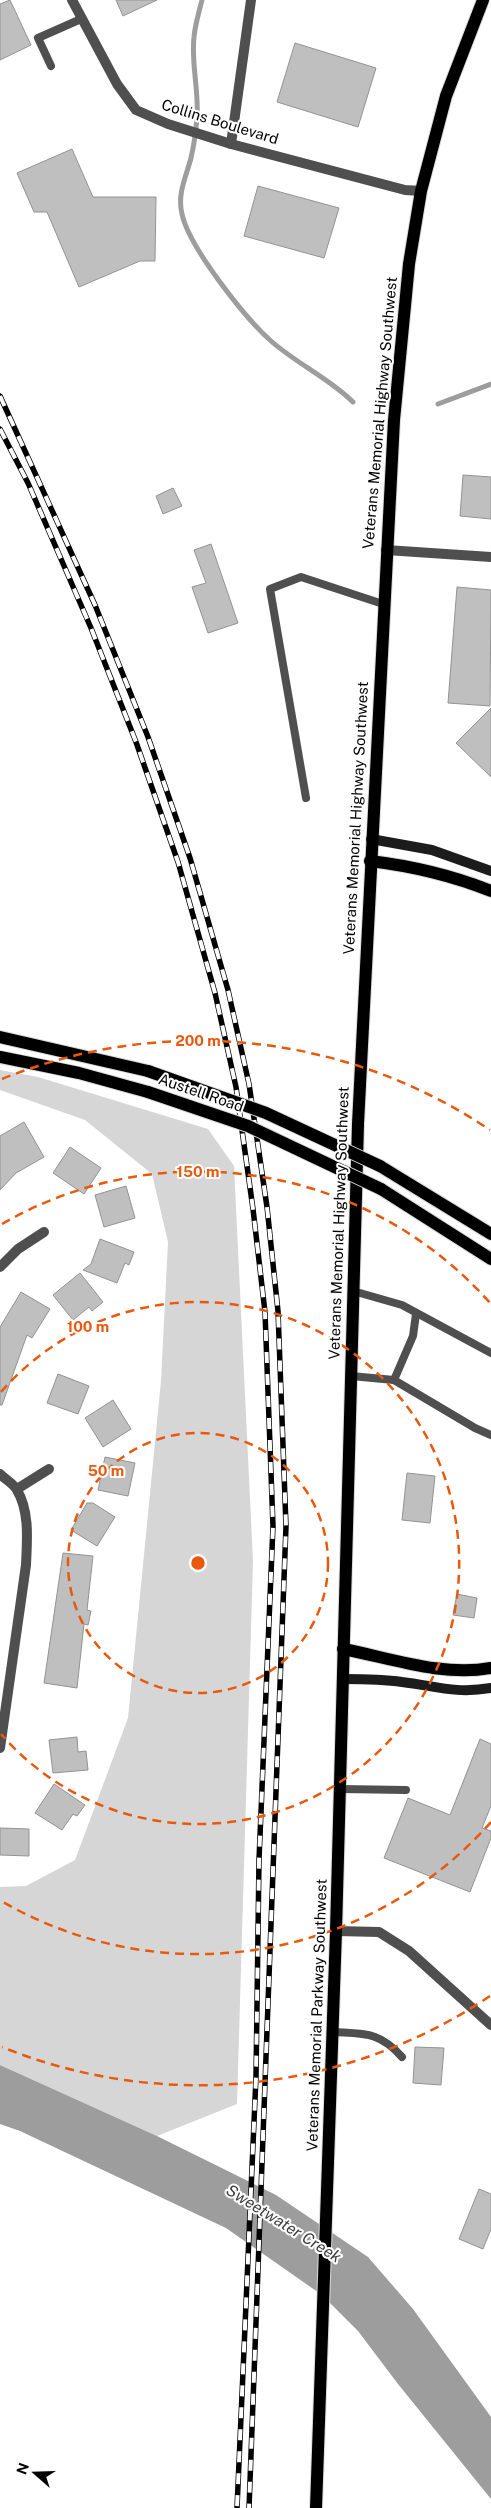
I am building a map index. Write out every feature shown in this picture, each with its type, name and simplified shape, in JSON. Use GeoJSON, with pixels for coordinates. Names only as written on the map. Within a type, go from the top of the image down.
{"type":"FeatureCollection","features":[{"type":"Feature","properties":{"kind":"main road","name":"Veterans Memorial Highway Southwest"},"geometry":{"type":"LineString","coordinates":[[344,1649],[358,1124],[383,604],[394,420],[409,264],[421,191],[446,96],[483,0]]}},
{"type":"Feature","properties":{"kind":"main road"},"geometry":{"type":"LineString","coordinates":[[371,839],[432,850],[491,871]]}},
{"type":"Feature","properties":{"kind":"main road"},"geometry":{"type":"LineString","coordinates":[[370,861],[414,866],[466,881],[491,891]]}},
{"type":"Feature","properties":{"kind":"main road","name":"Austell Road"},"geometry":{"type":"LineString","coordinates":[[0,1038],[148,1071],[266,1113],[380,1166],[491,1234]]}},
{"type":"Feature","properties":{"kind":"main road","name":"Austell Road"},"geometry":{"type":"LineString","coordinates":[[0,1057],[79,1073],[148,1092],[248,1126],[381,1189],[433,1220],[491,1259]]}},
{"type":"Feature","properties":{"kind":"main road"},"geometry":{"type":"LineString","coordinates":[[344,1649],[446,1669],[468,1671],[491,1668]]}},
{"type":"Feature","properties":{"kind":"main road","name":"Veterans Memorial Parkway Southwest"},"geometry":{"type":"LineString","coordinates":[[316,2508],[344,1649]]}},
{"type":"Feature","properties":{"kind":"main road"},"geometry":{"type":"LineString","coordinates":[[343,1679],[404,1682],[452,1691],[491,1688]]}},
{"type":"Feature","properties":{"kind":"street","name":"Collins Boulevard"},"geometry":{"type":"LineString","coordinates":[[72,0],[116,84],[136,110],[168,124],[231,144],[405,190],[421,191]]}},
{"type":"Feature","properties":{"kind":"street"},"geometry":{"type":"LineString","coordinates":[[231,144],[252,0]]}},
{"type":"Feature","properties":{"kind":"street"},"geometry":{"type":"LineString","coordinates":[[386,550],[491,557]]}},
{"type":"Feature","properties":{"kind":"street"},"geometry":{"type":"LineString","coordinates":[[0,1267],[18,1249],[44,1232]]}},
{"type":"Feature","properties":{"kind":"street"},"geometry":{"type":"LineString","coordinates":[[17,1489],[49,1469]]}},
{"type":"Feature","properties":{"kind":"street"},"geometry":{"type":"LineString","coordinates":[[0,1474],[17,1489],[25,1510],[26,1565],[0,1748]]}},
{"type":"Feature","properties":{"kind":"street"},"geometry":{"type":"LineString","coordinates":[[336,1931],[379,1932],[408,1951],[491,2025]]}},
{"type":"Feature","properties":{"kind":"lane"},"geometry":{"type":"LineString","coordinates":[[51,66],[38,38],[81,19]]}},
{"type":"Feature","properties":{"kind":"lane"},"geometry":{"type":"LineString","coordinates":[[306,798],[270,589],[301,577],[383,604]]}},
{"type":"Feature","properties":{"kind":"lane"},"geometry":{"type":"LineString","coordinates":[[353,1291],[402,1305],[491,1354]]}},
{"type":"Feature","properties":{"kind":"lane"},"geometry":{"type":"LineString","coordinates":[[394,1380],[412,1336],[416,1314]]}},
{"type":"Feature","properties":{"kind":"lane"},"geometry":{"type":"LineString","coordinates":[[351,1376],[394,1380],[475,1428],[491,1435]]}},
{"type":"Feature","properties":{"kind":"lane"},"geometry":{"type":"LineString","coordinates":[[340,1789],[406,1790]]}},
{"type":"Feature","properties":{"kind":"lane"},"geometry":{"type":"LineString","coordinates":[[332,2032],[372,2035],[389,2043],[402,2057]]}},
{"type":"Feature","properties":{"kind":"shaded area"},"geometry":{"type":"Polygon","coordinates":[[[0,1070],[38,1077],[208,1129],[234,1166],[253,1561],[237,2104],[157,2136],[0,2065],[0,1887],[26,1886],[75,1860],[128,1718],[161,1381],[168,1242],[152,1174],[85,1120],[0,1090],[0,1070]]]}},
{"type":"Feature","properties":{"kind":"water","name":"Sweetwater Creek"},"geometry":{"type":"Polygon","coordinates":[[[0,2065],[157,2136],[276,2195],[368,2257],[413,2309],[491,2417],[491,2499],[398,2384],[358,2331],[322,2295],[226,2228],[20,2131],[0,2124],[0,2065]]]}},
{"type":"Feature","properties":{"kind":"building"},"geometry":{"type":"Polygon","coordinates":[[[10,0],[31,45],[0,60],[0,4],[10,0]]]}},
{"type":"Feature","properties":{"kind":"building"},"geometry":{"type":"Polygon","coordinates":[[[116,0],[157,0],[123,16],[116,0]]]}},
{"type":"Feature","properties":{"kind":"building"},"geometry":{"type":"Polygon","coordinates":[[[295,43],[376,68],[358,127],[277,102],[295,43]]]}},
{"type":"Feature","properties":{"kind":"building"},"geometry":{"type":"Polygon","coordinates":[[[72,149],[93,197],[156,197],[155,261],[140,261],[79,287],[47,212],[34,212],[17,173],[72,149]]]}},
{"type":"Feature","properties":{"kind":"building"},"geometry":{"type":"Polygon","coordinates":[[[258,186],[339,208],[324,258],[244,236],[258,186]]]}},
{"type":"Feature","properties":{"kind":"building"},"geometry":{"type":"Polygon","coordinates":[[[463,475],[491,477],[491,519],[460,516],[463,475]]]}},
{"type":"Feature","properties":{"kind":"building"},"geometry":{"type":"Polygon","coordinates":[[[173,488],[182,506],[163,514],[156,496],[173,488]]]}},
{"type":"Feature","properties":{"kind":"building"},"geometry":{"type":"Polygon","coordinates":[[[211,544],[238,623],[208,633],[192,587],[206,583],[194,550],[211,544]]]}},
{"type":"Feature","properties":{"kind":"building"},"geometry":{"type":"Polygon","coordinates":[[[457,587],[491,590],[490,706],[448,703],[457,587]]]}},
{"type":"Feature","properties":{"kind":"building"},"geometry":{"type":"Polygon","coordinates":[[[491,708],[491,777],[456,743],[491,708]]]}},
{"type":"Feature","properties":{"kind":"building"},"geometry":{"type":"Polygon","coordinates":[[[24,1122],[44,1157],[16,1173],[0,1190],[0,1136],[24,1122]]]}},
{"type":"Feature","properties":{"kind":"building"},"geometry":{"type":"Polygon","coordinates":[[[70,1147],[101,1168],[84,1194],[53,1173],[70,1147]]]}},
{"type":"Feature","properties":{"kind":"building"},"geometry":{"type":"Polygon","coordinates":[[[126,1186],[135,1218],[104,1227],[95,1195],[126,1186]]]}},
{"type":"Feature","properties":{"kind":"building"},"geometry":{"type":"Polygon","coordinates":[[[100,1239],[134,1252],[129,1265],[125,1263],[117,1283],[83,1270],[91,1264],[100,1239]]]}},
{"type":"Feature","properties":{"kind":"building"},"geometry":{"type":"Polygon","coordinates":[[[80,1273],[103,1302],[92,1311],[89,1307],[73,1320],[53,1295],[80,1273]]]}},
{"type":"Feature","properties":{"kind":"building"},"geometry":{"type":"Polygon","coordinates":[[[21,1292],[50,1309],[32,1338],[27,1335],[2,1405],[0,1405],[0,1327],[21,1292]]]}},
{"type":"Feature","properties":{"kind":"building"},"geometry":{"type":"Polygon","coordinates":[[[58,1374],[89,1386],[78,1414],[47,1403],[58,1374]]]}},
{"type":"Feature","properties":{"kind":"building"},"geometry":{"type":"Polygon","coordinates":[[[113,1400],[131,1429],[103,1447],[85,1418],[113,1400]]]}},
{"type":"Feature","properties":{"kind":"building"},"geometry":{"type":"Polygon","coordinates":[[[105,1457],[135,1463],[128,1496],[98,1490],[105,1457]]]}},
{"type":"Feature","properties":{"kind":"building"},"geometry":{"type":"Polygon","coordinates":[[[407,1473],[435,1476],[430,1523],[402,1520],[407,1473]]]}},
{"type":"Feature","properties":{"kind":"building"},"geometry":{"type":"Polygon","coordinates":[[[87,1503],[93,1503],[115,1517],[97,1546],[71,1530],[87,1503]]]}},
{"type":"Feature","properties":{"kind":"building"},"geometry":{"type":"Polygon","coordinates":[[[63,1553],[93,1556],[87,1610],[91,1611],[88,1625],[84,1624],[77,1688],[44,1683],[63,1553]]]}},
{"type":"Feature","properties":{"kind":"building"},"geometry":{"type":"Polygon","coordinates":[[[457,1594],[477,1598],[474,1618],[453,1615],[457,1594]]]}},
{"type":"Feature","properties":{"kind":"building"},"geometry":{"type":"Polygon","coordinates":[[[77,1737],[78,1752],[86,1751],[88,1770],[53,1773],[49,1740],[77,1737]]]}},
{"type":"Feature","properties":{"kind":"building"},"geometry":{"type":"Polygon","coordinates":[[[480,1739],[491,1744],[491,1806],[482,1828],[491,1831],[491,1838],[470,1892],[384,1858],[408,1798],[450,1815],[480,1739]]]}},
{"type":"Feature","properties":{"kind":"building"},"geometry":{"type":"Polygon","coordinates":[[[54,1784],[85,1805],[77,1816],[73,1814],[62,1830],[35,1813],[54,1784]]]}},
{"type":"Feature","properties":{"kind":"building"},"geometry":{"type":"Polygon","coordinates":[[[0,1828],[29,1829],[29,1856],[0,1855],[0,1828]]]}},
{"type":"Feature","properties":{"kind":"building"},"geometry":{"type":"Polygon","coordinates":[[[415,2047],[444,2048],[441,2085],[413,2083],[415,2047]]]}},
{"type":"Feature","properties":{"kind":"building"},"geometry":{"type":"Polygon","coordinates":[[[479,2189],[491,2194],[491,2229],[483,2249],[459,2239],[479,2189]]]}},
{"type":"Feature","properties":{"kind":"waterway"},"geometry":{"type":"LineString","coordinates":[[202,0],[195,28],[193,47],[197,97],[196,127],[181,199],[182,214],[187,228],[206,263],[233,299],[260,330],[281,349],[344,393],[353,402]]}},
{"type":"Feature","properties":{"kind":"waterway"},"geometry":{"type":"LineString","coordinates":[[438,404],[491,384]]}},
{"type":"Feature","properties":{"kind":"railway"},"geometry":{"type":"LineString","coordinates":[[0,396],[95,605],[148,737],[190,858],[228,990],[249,1084],[267,1207],[278,1311],[286,1526],[249,2508]]}},
{"type":"Feature","properties":{"kind":"railway"},"geometry":{"type":"LineString","coordinates":[[0,429],[28,483],[91,628],[136,742],[178,862],[215,993],[236,1087],[265,1312],[273,1526],[259,1860],[256,2077],[237,2508]]}}]}
